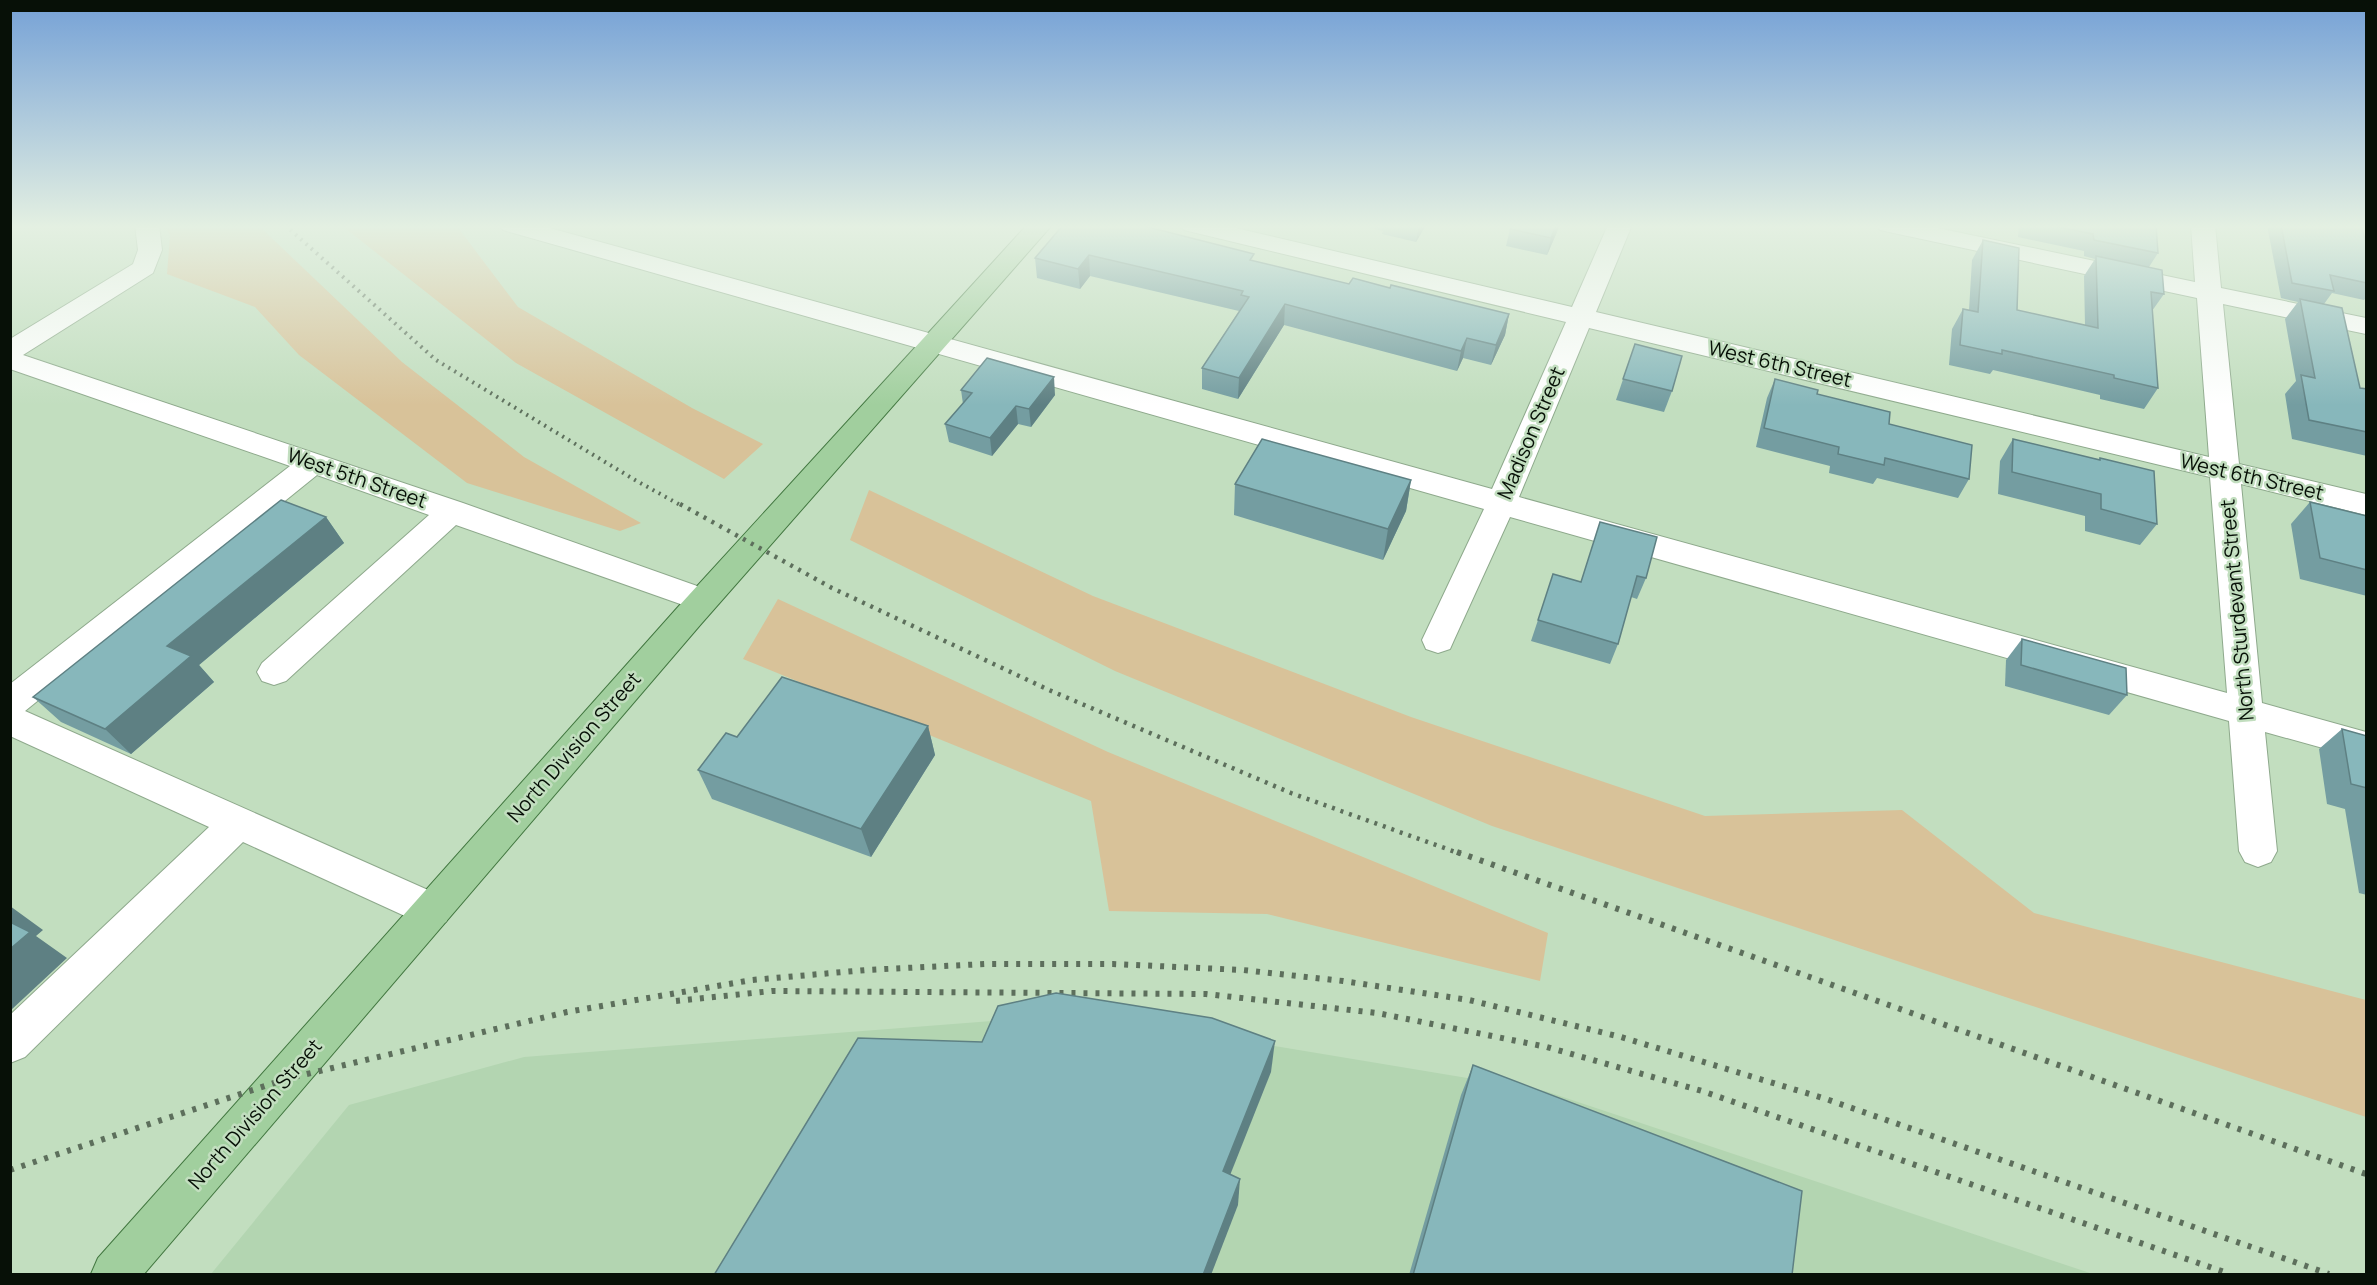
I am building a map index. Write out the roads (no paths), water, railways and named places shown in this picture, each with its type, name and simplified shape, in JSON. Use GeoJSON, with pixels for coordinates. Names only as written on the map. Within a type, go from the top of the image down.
{"type":"FeatureCollection","features":[{"type":"Feature","properties":{"kind":"main road","name":"North Division Street"},"geometry":{"type":"LineString","coordinates":[[114,1275],[703,600],[985,285]]}},
{"type":"Feature","properties":{"kind":"street"},"geometry":{"type":"LineString","coordinates":[[10,351],[117,285]]}},
{"type":"Feature","properties":{"kind":"street"},"geometry":{"type":"LineString","coordinates":[[725,285],[1502,501],[2367,746]]}},
{"type":"Feature","properties":{"kind":"street","name":"West 6th Street"},"geometry":{"type":"LineString","coordinates":[[1449,285],[2367,504]]}},
{"type":"Feature","properties":{"kind":"street","name":"Madison Street"},"geometry":{"type":"LineString","coordinates":[[1438,640],[1502,501],[1595,285]]}},
{"type":"Feature","properties":{"kind":"street"},"geometry":{"type":"LineString","coordinates":[[2171,285],[2367,326]]}},
{"type":"Feature","properties":{"kind":"street","name":"North Sturdevant Street"},"geometry":{"type":"LineString","coordinates":[[2208,285],[2258,851]]}},
{"type":"Feature","properties":{"kind":"street","name":"West 5th Street"},"geometry":{"type":"LineString","coordinates":[[10,360],[452,511],[703,600]]}},
{"type":"Feature","properties":{"kind":"street"},"geometry":{"type":"LineString","coordinates":[[10,704],[313,463]]}},
{"type":"Feature","properties":{"kind":"street"},"geometry":{"type":"LineString","coordinates":[[274,672],[452,511]]}},
{"type":"Feature","properties":{"kind":"street"},"geometry":{"type":"LineString","coordinates":[[10,720],[432,910]]}},
{"type":"Feature","properties":{"kind":"street"},"geometry":{"type":"LineString","coordinates":[[10,1043],[238,823]]}},
{"type":"Feature","properties":{"kind":"railway"},"geometry":{"type":"LineString","coordinates":[[352,285],[436,360],[682,506]]}},
{"type":"Feature","properties":{"kind":"railway"},"geometry":{"type":"LineString","coordinates":[[680,504],[832,588],[1049,690],[1291,793],[1461,854]]}},
{"type":"Feature","properties":{"kind":"railway"},"geometry":{"type":"LineString","coordinates":[[1457,852],[2366,1174]]}},
{"type":"Feature","properties":{"kind":"railway"},"geometry":{"type":"LineString","coordinates":[[10,1170],[286,1079],[567,1012],[752,980],[866,970],[985,964],[1113,964],[1243,970],[1343,981],[1469,1000],[1621,1037],[1826,1099],[2329,1274]]}},
{"type":"Feature","properties":{"kind":"railway"},"geometry":{"type":"LineString","coordinates":[[676,1001],[772,991],[1206,994],[1377,1013],[1547,1047],[1702,1091],[2230,1274]]}}]}
